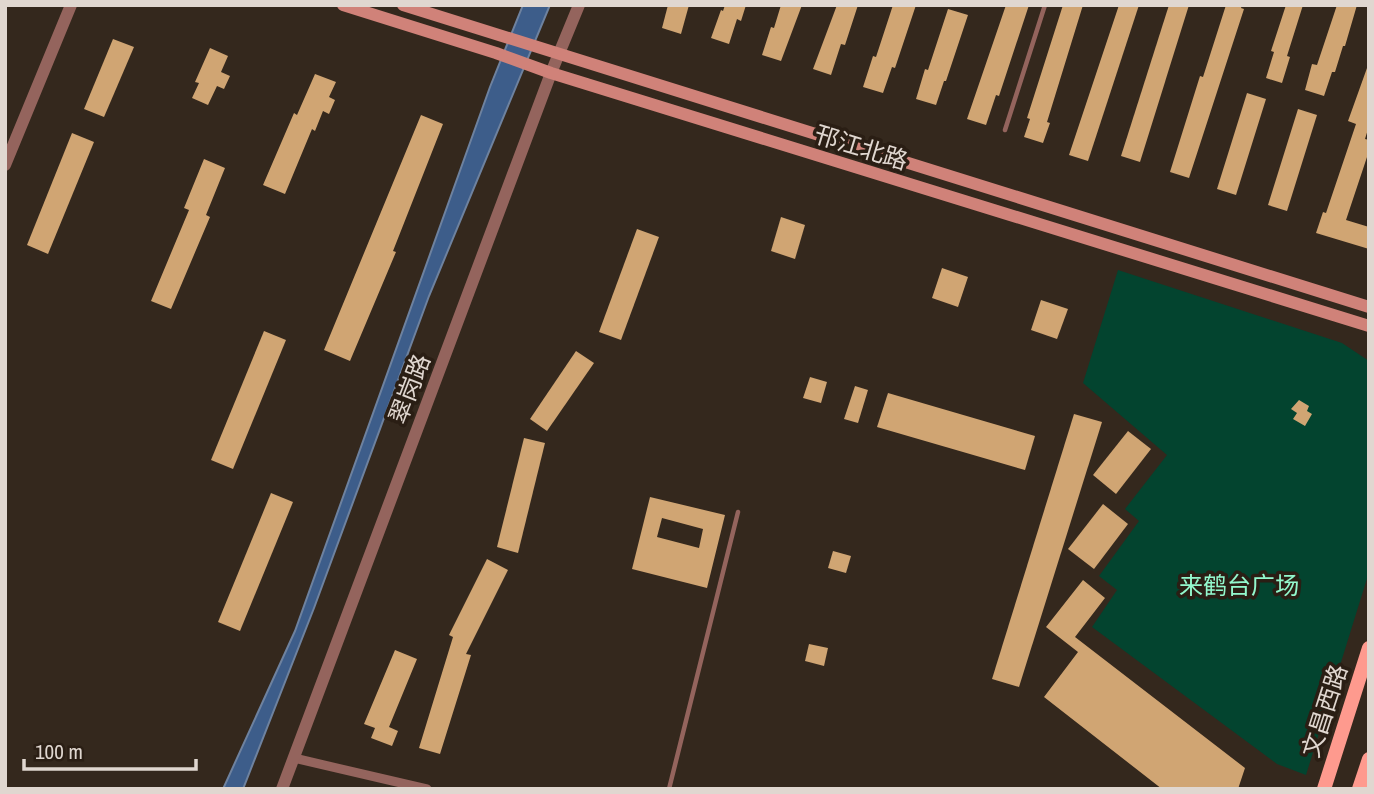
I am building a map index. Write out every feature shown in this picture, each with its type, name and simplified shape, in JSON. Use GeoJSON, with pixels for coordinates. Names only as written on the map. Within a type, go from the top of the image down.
{"type":"FeatureCollection","features":[{"type":"Feature","properties":{"kind":"main road","name":"邗江北路"},"geometry":{"type":"LineString","coordinates":[[343,5],[496,53],[551,74],[1369,326]]}},
{"type":"Feature","properties":{"kind":"main road","name":"邗江北路"},"geometry":{"type":"LineString","coordinates":[[403,5],[1369,307]]}},
{"type":"Feature","properties":{"kind":"main road","name":"文昌西路"},"geometry":{"type":"LineString","coordinates":[[1324,789],[1369,648]]}},
{"type":"Feature","properties":{"kind":"main road"},"geometry":{"type":"LineString","coordinates":[[1360,789],[1369,759]]}},
{"type":"Feature","properties":{"kind":"street"},"geometry":{"type":"LineString","coordinates":[[5,165],[71,5]]}},
{"type":"Feature","properties":{"kind":"street","name":"翠岗路"},"geometry":{"type":"LineString","coordinates":[[282,789],[558,54],[579,5]]}},
{"type":"Feature","properties":{"kind":"street"},"geometry":{"type":"LineString","coordinates":[[294,758],[427,789]]}},
{"type":"Feature","properties":{"kind":"lane"},"geometry":{"type":"LineString","coordinates":[[1005,130],[1045,5]]}},
{"type":"Feature","properties":{"kind":"lane"},"geometry":{"type":"LineString","coordinates":[[669,789],[738,512]]}},
{"type":"Feature","properties":{"kind":"green space","name":"来鹤台广场"},"geometry":{"type":"Polygon","coordinates":[[[1118,270],[1342,343],[1369,361],[1369,572],[1306,775],[1277,764],[1092,627],[1117,590],[1099,576],[1139,521],[1125,509],[1167,455],[1083,383],[1118,270]]]}},
{"type":"Feature","properties":{"kind":"water"},"geometry":{"type":"Polygon","coordinates":[[[523,5],[550,5],[429,296],[314,608],[243,789],[223,789],[295,631],[490,87],[523,5]]]}},
{"type":"Feature","properties":{"kind":"building"},"geometry":{"type":"Polygon","coordinates":[[[668,5],[689,5],[681,34],[662,28],[668,5]]]}},
{"type":"Feature","properties":{"kind":"building"},"geometry":{"type":"Polygon","coordinates":[[[725,5],[746,5],[741,21],[737,19],[729,44],[711,38],[725,5]]]}},
{"type":"Feature","properties":{"kind":"building"},"geometry":{"type":"Polygon","coordinates":[[[781,5],[802,5],[781,61],[762,55],[781,5]]]}},
{"type":"Feature","properties":{"kind":"building"},"geometry":{"type":"Polygon","coordinates":[[[837,5],[858,5],[845,45],[841,44],[831,75],[813,69],[837,5]]]}},
{"type":"Feature","properties":{"kind":"building"},"geometry":{"type":"Polygon","coordinates":[[[893,5],[916,5],[895,68],[892,67],[883,93],[863,87],[893,5]]]}},
{"type":"Feature","properties":{"kind":"building"},"geometry":{"type":"Polygon","coordinates":[[[1006,5],[1029,5],[999,96],[996,95],[986,125],[967,119],[1006,5]]]}},
{"type":"Feature","properties":{"kind":"building"},"geometry":{"type":"Polygon","coordinates":[[[1063,5],[1083,5],[1043,143],[1024,137],[1030,119],[1027,118],[1063,5]]]}},
{"type":"Feature","properties":{"kind":"building"},"geometry":{"type":"Polygon","coordinates":[[[1119,5],[1139,5],[1088,161],[1069,155],[1119,5]]]}},
{"type":"Feature","properties":{"kind":"building"},"geometry":{"type":"Polygon","coordinates":[[[1169,5],[1189,5],[1140,162],[1121,156],[1169,5]]]}},
{"type":"Feature","properties":{"kind":"building"},"geometry":{"type":"Polygon","coordinates":[[[1226,5],[1242,5],[1241,8],[1244,9],[1189,178],[1170,172],[1226,5]]]}},
{"type":"Feature","properties":{"kind":"building"},"geometry":{"type":"Polygon","coordinates":[[[1286,5],[1303,5],[1287,56],[1290,57],[1282,83],[1266,78],[1274,52],[1271,51],[1286,5]]]}},
{"type":"Feature","properties":{"kind":"building"},"geometry":{"type":"Polygon","coordinates":[[[1337,5],[1357,5],[1345,46],[1324,96],[1305,90],[1312,64],[1317,65],[1337,5]]]}},
{"type":"Feature","properties":{"kind":"building"},"geometry":{"type":"Polygon","coordinates":[[[948,9],[968,15],[936,105],[916,99],[948,9]]]}},
{"type":"Feature","properties":{"kind":"building"},"geometry":{"type":"Polygon","coordinates":[[[113,39],[134,47],[104,117],[84,109],[113,39]]]}},
{"type":"Feature","properties":{"kind":"building"},"geometry":{"type":"Polygon","coordinates":[[[210,48],[228,56],[221,72],[230,76],[224,89],[217,86],[208,105],[192,98],[199,83],[195,82],[210,48]]]}},
{"type":"Feature","properties":{"kind":"building"},"geometry":{"type":"Polygon","coordinates":[[[1367,68],[1369,126],[1365,139],[1369,140],[1369,151],[1346,220],[1369,227],[1369,249],[1316,233],[1323,212],[1326,213],[1356,124],[1348,121],[1367,68]]]}},
{"type":"Feature","properties":{"kind":"building"},"geometry":{"type":"Polygon","coordinates":[[[315,74],[336,82],[329,97],[335,100],[329,114],[323,111],[315,131],[312,129],[285,194],[263,185],[294,113],[297,115],[315,74]]]}},
{"type":"Feature","properties":{"kind":"building"},"geometry":{"type":"Polygon","coordinates":[[[1247,93],[1266,99],[1236,195],[1217,189],[1247,93]]]}},
{"type":"Feature","properties":{"kind":"building"},"geometry":{"type":"Polygon","coordinates":[[[1298,109],[1317,115],[1287,211],[1268,205],[1298,109]]]}},
{"type":"Feature","properties":{"kind":"building"},"geometry":{"type":"Polygon","coordinates":[[[421,115],[443,124],[393,251],[396,252],[350,361],[324,350],[421,115]]]}},
{"type":"Feature","properties":{"kind":"building"},"geometry":{"type":"Polygon","coordinates":[[[72,133],[94,142],[48,254],[27,245],[72,133]]]}},
{"type":"Feature","properties":{"kind":"building"},"geometry":{"type":"Polygon","coordinates":[[[204,159],[225,168],[206,215],[210,217],[171,309],[151,301],[189,210],[184,208],[204,159]]]}},
{"type":"Feature","properties":{"kind":"building"},"geometry":{"type":"Polygon","coordinates":[[[781,217],[805,225],[795,259],[771,251],[781,217]]]}},
{"type":"Feature","properties":{"kind":"building"},"geometry":{"type":"Polygon","coordinates":[[[637,229],[659,237],[621,340],[599,332],[637,229]]]}},
{"type":"Feature","properties":{"kind":"building"},"geometry":{"type":"Polygon","coordinates":[[[942,268],[968,277],[958,307],[932,298],[942,268]]]}},
{"type":"Feature","properties":{"kind":"building"},"geometry":{"type":"Polygon","coordinates":[[[1041,300],[1068,309],[1057,339],[1031,330],[1041,300]]]}},
{"type":"Feature","properties":{"kind":"building"},"geometry":{"type":"Polygon","coordinates":[[[264,331],[286,340],[233,469],[211,460],[264,331]]]}},
{"type":"Feature","properties":{"kind":"building"},"geometry":{"type":"Polygon","coordinates":[[[576,351],[594,363],[547,431],[530,419],[576,351]]]}},
{"type":"Feature","properties":{"kind":"building"},"geometry":{"type":"Polygon","coordinates":[[[810,377],[827,382],[821,403],[803,398],[810,377]]]}},
{"type":"Feature","properties":{"kind":"building"},"geometry":{"type":"Polygon","coordinates":[[[855,386],[868,390],[858,423],[844,419],[855,386]]]}},
{"type":"Feature","properties":{"kind":"building"},"geometry":{"type":"Polygon","coordinates":[[[888,393],[1035,436],[1025,470],[877,427],[888,393]]]}},
{"type":"Feature","properties":{"kind":"building"},"geometry":{"type":"Polygon","coordinates":[[[1299,400],[1309,406],[1307,411],[1312,414],[1305,426],[1293,419],[1297,413],[1291,409],[1299,400]]]}},
{"type":"Feature","properties":{"kind":"building"},"geometry":{"type":"Polygon","coordinates":[[[1074,414],[1102,422],[1019,687],[992,679],[1074,414]]]}},
{"type":"Feature","properties":{"kind":"building"},"geometry":{"type":"Polygon","coordinates":[[[1128,431],[1151,449],[1116,494],[1093,475],[1128,431]]]}},
{"type":"Feature","properties":{"kind":"building"},"geometry":{"type":"Polygon","coordinates":[[[524,438],[545,443],[518,553],[497,547],[524,438]]]}},
{"type":"Feature","properties":{"kind":"building"},"geometry":{"type":"Polygon","coordinates":[[[271,493],[293,502],[240,631],[218,622],[271,493]]]}},
{"type":"Feature","properties":{"kind":"building"},"geometry":{"type":"Polygon","coordinates":[[[650,497],[725,515],[707,588],[632,569],[650,497]],[[662,518],[657,537],[699,548],[703,529],[662,518]]]}},
{"type":"Feature","properties":{"kind":"building"},"geometry":{"type":"Polygon","coordinates":[[[1103,504],[1128,524],[1094,569],[1068,549],[1103,504]]]}},
{"type":"Feature","properties":{"kind":"building"},"geometry":{"type":"Polygon","coordinates":[[[833,551],[851,556],[846,573],[828,568],[833,551]]]}},
{"type":"Feature","properties":{"kind":"building"},"geometry":{"type":"Polygon","coordinates":[[[487,559],[508,570],[466,654],[471,655],[440,754],[419,748],[453,637],[449,635],[487,559]]]}},
{"type":"Feature","properties":{"kind":"building"},"geometry":{"type":"Polygon","coordinates":[[[1083,580],[1105,598],[1075,637],[1245,768],[1238,789],[1162,789],[1044,697],[1078,652],[1046,627],[1083,580]]]}},
{"type":"Feature","properties":{"kind":"building"},"geometry":{"type":"Polygon","coordinates":[[[809,644],[828,648],[824,666],[805,661],[809,644]]]}},
{"type":"Feature","properties":{"kind":"building"},"geometry":{"type":"Polygon","coordinates":[[[395,650],[417,659],[389,727],[398,731],[392,746],[371,738],[375,728],[364,724],[395,650]]]}}]}
